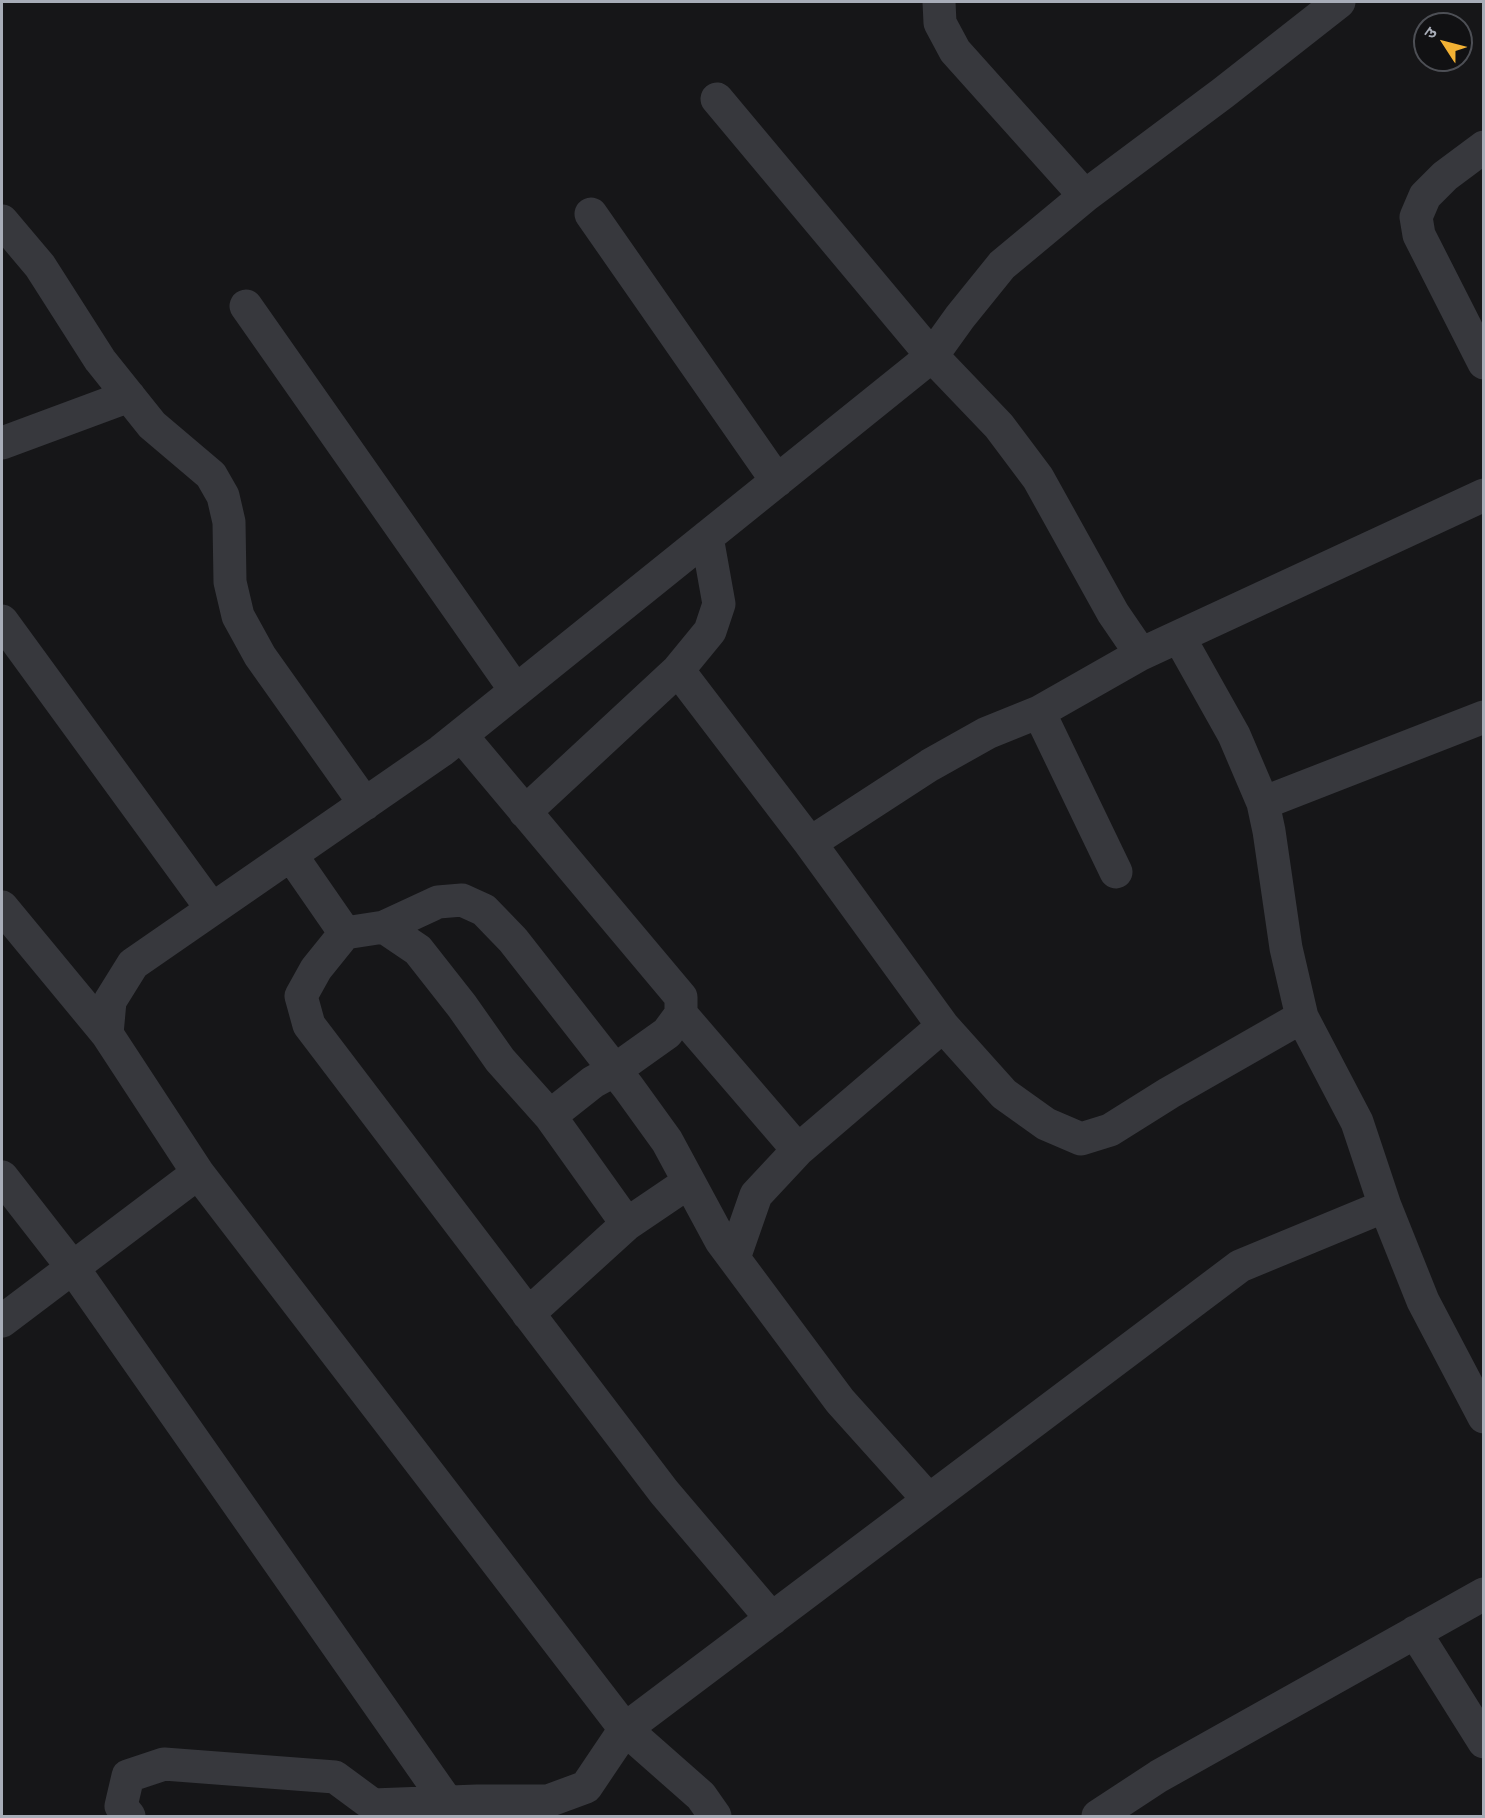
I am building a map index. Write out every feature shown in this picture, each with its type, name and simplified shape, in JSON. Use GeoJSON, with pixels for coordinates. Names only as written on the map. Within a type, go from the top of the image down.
{"type":"FeatureCollection","features":[{"type":"Feature","properties":{"kind":"street"},"geometry":{"type":"LineString","coordinates":[[939,2],[940,23],[955,51],[1085,196]]}},
{"type":"Feature","properties":{"kind":"street"},"geometry":{"type":"LineString","coordinates":[[107,1034],[110,1001],[133,964],[461,735],[932,356],[1002,265],[1085,196],[1223,93],[1339,2]]}},
{"type":"Feature","properties":{"kind":"street"},"geometry":{"type":"LineString","coordinates":[[717,99],[932,356],[999,426],[1038,478],[1113,613],[1142,654]]}},
{"type":"Feature","properties":{"kind":"street"},"geometry":{"type":"LineString","coordinates":[[1484,147],[1445,176],[1425,196],[1416,218],[1419,235],[1484,363]]}},
{"type":"Feature","properties":{"kind":"street"},"geometry":{"type":"LineString","coordinates":[[591,214],[777,481]]}},
{"type":"Feature","properties":{"kind":"street"},"geometry":{"type":"LineString","coordinates":[[2,221],[40,266],[100,360],[152,425],[211,475],[223,496],[229,522],[230,582],[238,616],[260,656],[365,804]]}},
{"type":"Feature","properties":{"kind":"street"},"geometry":{"type":"LineString","coordinates":[[246,306],[516,691]]}},
{"type":"Feature","properties":{"kind":"street"},"geometry":{"type":"LineString","coordinates":[[2,443],[129,396]]}},
{"type":"Feature","properties":{"kind":"street"},"geometry":{"type":"LineString","coordinates":[[810,843],[930,765],[987,733],[1039,712],[1142,654],[1484,495]]}},
{"type":"Feature","properties":{"kind":"street"},"geometry":{"type":"LineString","coordinates":[[525,812],[678,670],[710,631],[719,604],[707,537]]}},
{"type":"Feature","properties":{"kind":"street"},"geometry":{"type":"LineString","coordinates":[[2,621],[212,909]]}},
{"type":"Feature","properties":{"kind":"street"},"geometry":{"type":"LineString","coordinates":[[1179,637],[1234,735],[1263,803],[1286,948],[1302,1017],[1357,1122],[1385,1206],[1423,1301],[1484,1417]]}},
{"type":"Feature","properties":{"kind":"street"},"geometry":{"type":"LineString","coordinates":[[678,670],[810,843],[943,1026],[1004,1094],[1046,1124],[1081,1139],[1110,1130],[1169,1093],[1302,1017]]}},
{"type":"Feature","properties":{"kind":"street"},"geometry":{"type":"LineString","coordinates":[[1039,712],[1116,872]]}},
{"type":"Feature","properties":{"kind":"street"},"geometry":{"type":"LineString","coordinates":[[1263,803],[1484,717]]}},
{"type":"Feature","properties":{"kind":"street"},"geometry":{"type":"LineString","coordinates":[[461,735],[681,997],[681,1014],[667,1033],[615,1070],[593,1082],[550,1116]]}},
{"type":"Feature","properties":{"kind":"street"},"geometry":{"type":"LineString","coordinates":[[291,855],[345,933]]}},
{"type":"Feature","properties":{"kind":"street"},"geometry":{"type":"LineString","coordinates":[[772,1619],[664,1492],[309,1025],[301,996],[316,969],[345,933],[384,927],[438,902],[462,900],[484,910],[513,940],[615,1070],[667,1141],[721,1241],[840,1401],[928,1500]]}},
{"type":"Feature","properties":{"kind":"street"},"geometry":{"type":"LineString","coordinates":[[2,907],[107,1034],[198,1173],[626,1730],[701,1796],[716,1816]]}},
{"type":"Feature","properties":{"kind":"street"},"geometry":{"type":"LineString","coordinates":[[384,927],[418,950],[462,1006],[500,1060],[550,1116],[627,1224]]}},
{"type":"Feature","properties":{"kind":"street"},"geometry":{"type":"LineString","coordinates":[[681,1014],[798,1150]]}},
{"type":"Feature","properties":{"kind":"street"},"geometry":{"type":"LineString","coordinates":[[734,1258],[756,1195],[798,1150],[943,1026]]}},
{"type":"Feature","properties":{"kind":"street"},"geometry":{"type":"LineString","coordinates":[[2,1321],[198,1173]]}},
{"type":"Feature","properties":{"kind":"street"},"geometry":{"type":"LineString","coordinates":[[2,1177],[73,1268],[447,1802]]}},
{"type":"Feature","properties":{"kind":"street"},"geometry":{"type":"LineString","coordinates":[[528,1314],[627,1224],[689,1182]]}},
{"type":"Feature","properties":{"kind":"street"},"geometry":{"type":"LineString","coordinates":[[129,1816],[122,1806],[128,1776],[164,1764],[335,1777],[376,1811],[447,1802],[548,1801],[586,1787],[626,1730],[1240,1266],[1385,1206]]}},
{"type":"Feature","properties":{"kind":"street"},"geometry":{"type":"LineString","coordinates":[[1098,1816],[1160,1776],[1484,1594]]}},
{"type":"Feature","properties":{"kind":"street"},"geometry":{"type":"LineString","coordinates":[[1415,1632],[1484,1743]]}}]}
